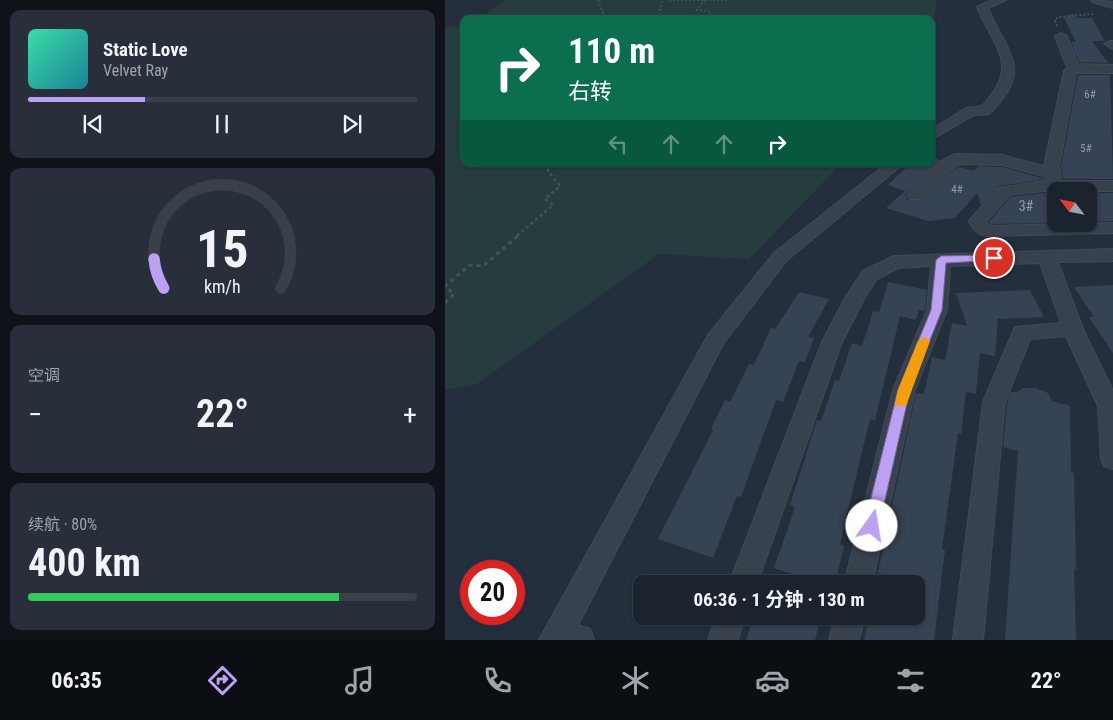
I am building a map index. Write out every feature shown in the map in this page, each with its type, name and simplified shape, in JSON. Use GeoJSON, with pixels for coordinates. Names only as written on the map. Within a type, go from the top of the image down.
{"type":"FeatureCollection","features":[{"type":"Feature","properties":{"kind":"lane"},"geometry":{"type":"LineString","coordinates":[[935,134],[971,111],[983,111],[991,104],[1007,79],[1009,62],[982,7],[1001,0]]}},
{"type":"Feature","properties":{"kind":"lane"},"geometry":{"type":"LineString","coordinates":[[1096,0],[1113,6]]}},
{"type":"Feature","properties":{"kind":"lane"},"geometry":{"type":"LineString","coordinates":[[1061,36],[1073,68]]}},
{"type":"Feature","properties":{"kind":"lane"},"geometry":{"type":"LineString","coordinates":[[1073,68],[1113,69]]}},
{"type":"Feature","properties":{"kind":"lane"},"geometry":{"type":"LineString","coordinates":[[1053,179],[1068,78],[1073,68]]}},
{"type":"Feature","properties":{"kind":"lane"},"geometry":{"type":"LineString","coordinates":[[915,196],[938,173],[956,159],[1002,160],[1053,179],[1113,186]]}},
{"type":"Feature","properties":{"kind":"lane"},"geometry":{"type":"LineString","coordinates":[[564,638],[715,340],[780,257],[891,167]]}},
{"type":"Feature","properties":{"kind":"lane"},"geometry":{"type":"LineString","coordinates":[[1053,179],[1004,191],[977,221],[979,226],[986,231],[1113,228]]}},
{"type":"Feature","properties":{"kind":"lane"},"geometry":{"type":"LineString","coordinates":[[746,575],[832,342],[856,296],[870,275],[894,262],[1047,257],[1111,258]]}},
{"type":"Feature","properties":{"kind":"lane"},"geometry":{"type":"LineString","coordinates":[[1047,257],[1073,329],[1111,409],[1113,459]]}},
{"type":"Feature","properties":{"kind":"lane"},"geometry":{"type":"LineString","coordinates":[[860,575],[904,390],[937,310],[941,260]]}},
{"type":"Feature","properties":{"kind":"lane"},"geometry":{"type":"LineString","coordinates":[[968,640],[995,402],[1022,332],[1073,329]]}},
{"type":"Feature","properties":{"kind":"lane"},"geometry":{"type":"LineString","coordinates":[[723,640],[728,625]]}},
{"type":"Feature","properties":{"kind":"lane"},"geometry":{"type":"LineString","coordinates":[[844,640],[848,625]]}},
{"type":"Feature","properties":{"kind":"path"},"geometry":{"type":"LineString","coordinates":[[598,0],[603,13],[601,15]]}},
{"type":"Feature","properties":{"kind":"path"},"geometry":{"type":"LineString","coordinates":[[660,15],[662,0]]}},
{"type":"Feature","properties":{"kind":"path"},"geometry":{"type":"LineString","coordinates":[[669,0],[727,0]]}},
{"type":"Feature","properties":{"kind":"path"},"geometry":{"type":"LineString","coordinates":[[705,0],[697,10],[711,12],[709,15]]}},
{"type":"Feature","properties":{"kind":"path"},"geometry":{"type":"LineString","coordinates":[[1061,36],[1055,20],[1058,17],[1101,13]]}},
{"type":"Feature","properties":{"kind":"path"},"geometry":{"type":"LineString","coordinates":[[445,303],[454,294],[445,286],[470,265],[483,266],[553,205],[545,199],[560,186],[547,171],[548,167]]}},
{"type":"Feature","properties":{"kind":"green space"},"geometry":{"type":"Polygon","coordinates":[[[507,0],[937,0],[934,15],[483,15],[507,0]]]}},
{"type":"Feature","properties":{"kind":"green space"},"geometry":{"type":"Polygon","coordinates":[[[460,25],[460,167],[838,167],[749,259],[659,254],[477,384],[445,390],[445,28],[460,25]]]}},
{"type":"Feature","properties":{"kind":"building"},"geometry":{"type":"Polygon","coordinates":[[[1073,14],[1076,18],[1092,18],[1105,41],[1092,41],[1108,63],[1079,62],[1071,42],[1076,42],[1064,18],[1073,14]]]}},
{"type":"Feature","properties":{"kind":"building"},"geometry":{"type":"Polygon","coordinates":[[[1078,75],[1110,75],[1113,179],[1063,179],[1061,167],[1078,75]]]}},
{"type":"Feature","properties":{"kind":"building"},"geometry":{"type":"Polygon","coordinates":[[[978,166],[1002,167],[1042,178],[1042,180],[998,186],[981,205],[977,193],[955,218],[928,221],[886,208],[905,191],[888,185],[907,167],[933,167],[905,195],[907,200],[922,200],[944,177],[959,167],[974,171],[978,166]]]}},
{"type":"Feature","properties":{"kind":"building"},"geometry":{"type":"Polygon","coordinates":[[[1047,193],[1047,223],[991,224],[989,222],[1010,197],[1047,193]]]}},
{"type":"Feature","properties":{"kind":"building"},"geometry":{"type":"Polygon","coordinates":[[[1097,193],[1113,193],[1113,221],[1097,222],[1097,193]]]}},
{"type":"Feature","properties":{"kind":"building"},"geometry":{"type":"Polygon","coordinates":[[[888,282],[927,290],[925,310],[919,310],[916,320],[900,316],[875,420],[870,419],[840,544],[844,546],[837,575],[795,575],[774,568],[795,507],[790,505],[817,420],[821,421],[835,380],[839,381],[852,343],[862,346],[873,311],[879,312],[888,282]]]}},
{"type":"Feature","properties":{"kind":"building"},"geometry":{"type":"Polygon","coordinates":[[[1113,285],[1113,353],[1089,317],[1094,317],[1074,287],[1113,285]]]}},
{"type":"Feature","properties":{"kind":"building"},"geometry":{"type":"Polygon","coordinates":[[[1030,290],[1044,317],[998,319],[995,356],[980,353],[976,394],[966,392],[961,434],[958,433],[942,549],[945,550],[934,640],[864,640],[867,625],[925,625],[925,575],[885,575],[878,573],[916,393],[924,394],[932,357],[945,360],[952,323],[967,326],[956,293],[1030,290]]]}},
{"type":"Feature","properties":{"kind":"building"},"geometry":{"type":"Polygon","coordinates":[[[799,292],[829,299],[808,337],[814,338],[805,362],[799,361],[783,402],[776,400],[741,497],[737,496],[713,558],[658,539],[713,430],[711,429],[725,400],[730,402],[749,364],[754,365],[771,328],[775,329],[799,292]]]}},
{"type":"Feature","properties":{"kind":"building"},"geometry":{"type":"Polygon","coordinates":[[[1024,388],[1036,388],[1048,393],[1052,401],[1070,406],[1071,472],[1074,473],[1076,640],[1005,640],[1018,451],[1003,447],[1008,398],[1011,392],[1017,392],[1024,388]]]}},
{"type":"Feature","properties":{"kind":"building"},"geometry":{"type":"Polygon","coordinates":[[[751,625],[819,625],[815,640],[746,640],[751,625]]]}},
{"type":"Feature","properties":{"kind":"slow traffic"},"geometry":{"type":"LineString","coordinates":[[901,403],[904,390],[924,341]]}},
{"type":"Feature","properties":{"kind":"route"},"geometry":{"type":"LineString","coordinates":[[872,526],[904,390],[937,310],[941,260],[994,258]]}}]}
